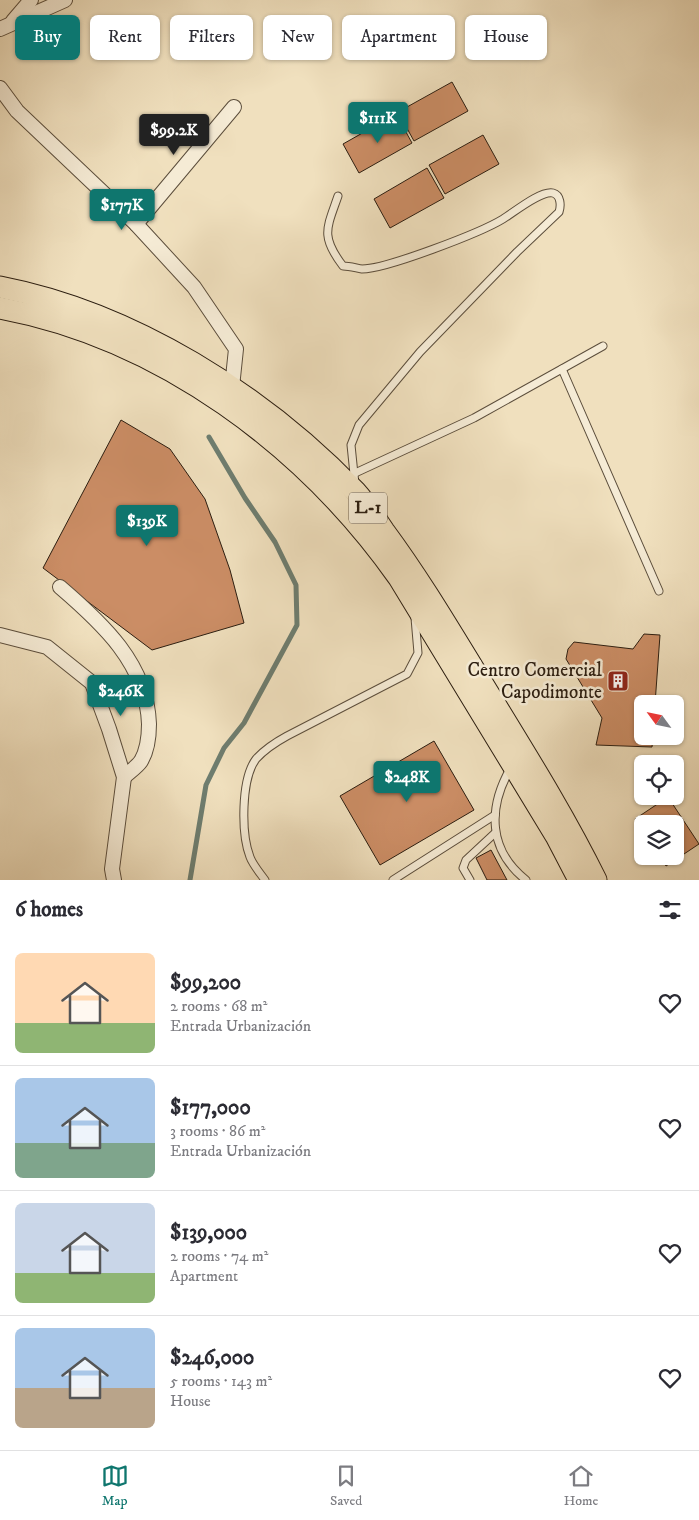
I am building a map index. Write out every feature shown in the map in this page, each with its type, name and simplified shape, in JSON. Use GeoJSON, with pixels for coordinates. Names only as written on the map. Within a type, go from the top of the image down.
{"type":"FeatureCollection","features":[{"type":"Feature","properties":{"kind":"main road","name":"L-1"},"geometry":{"type":"LineString","coordinates":[[0,287],[67,304],[103,318],[184,357],[232,387],[355,484],[409,564],[517,758],[579,880]]}},
{"type":"Feature","properties":{"kind":"main road","name":"L-1"},"geometry":{"type":"LineString","coordinates":[[0,308],[38,315],[106,339],[144,357],[206,392],[249,422],[333,497],[374,543],[517,758],[571,829],[596,880]]}},
{"type":"Feature","properties":{"kind":"street"},"geometry":{"type":"LineString","coordinates":[[6,26],[31,0]]}},
{"type":"Feature","properties":{"kind":"street"},"geometry":{"type":"LineString","coordinates":[[6,26],[65,0]]}},
{"type":"Feature","properties":{"kind":"street"},"geometry":{"type":"LineString","coordinates":[[0,88],[17,112],[136,224],[194,287],[236,349],[232,387]]}},
{"type":"Feature","properties":{"kind":"street"},"geometry":{"type":"LineString","coordinates":[[136,224],[234,107]]}},
{"type":"Feature","properties":{"kind":"street"},"geometry":{"type":"LineString","coordinates":[[60,587],[116,641],[134,668],[148,703],[149,736],[141,761],[124,777]]}},
{"type":"Feature","properties":{"kind":"street"},"geometry":{"type":"LineString","coordinates":[[0,635],[47,647],[92,683],[110,728],[124,777],[112,869],[114,880]]}},
{"type":"Feature","properties":{"kind":"lane"},"geometry":{"type":"LineString","coordinates":[[338,196],[327,227],[330,249],[343,266],[363,269],[405,258],[464,236],[500,221],[543,194],[553,193],[558,197],[561,205],[560,212],[516,252],[420,352],[359,425],[351,445],[355,484],[603,346]]}},
{"type":"Feature","properties":{"kind":"lane"},"geometry":{"type":"LineString","coordinates":[[562,369],[659,591]]}},
{"type":"Feature","properties":{"kind":"lane"},"geometry":{"type":"LineString","coordinates":[[265,880],[250,857],[243,803],[246,780],[256,760],[270,746],[287,736],[407,674],[418,653],[414,603]]}},
{"type":"Feature","properties":{"kind":"lane"},"geometry":{"type":"LineString","coordinates":[[517,758],[496,800],[495,833],[518,873],[526,880]]}},
{"type":"Feature","properties":{"kind":"lane"},"geometry":{"type":"LineString","coordinates":[[393,880],[495,815]]}},
{"type":"Feature","properties":{"kind":"lane"},"geometry":{"type":"LineString","coordinates":[[470,880],[463,868],[466,860],[495,833]]}},
{"type":"Feature","properties":{"kind":"building"},"geometry":{"type":"Polygon","coordinates":[[[452,82],[468,111],[414,141],[398,112],[452,82]]]}},
{"type":"Feature","properties":{"kind":"building"},"geometry":{"type":"Polygon","coordinates":[[[396,114],[412,143],[359,173],[343,144],[396,114]]]}},
{"type":"Feature","properties":{"kind":"building"},"geometry":{"type":"Polygon","coordinates":[[[483,135],[499,164],[445,194],[429,165],[483,135]]]}},
{"type":"Feature","properties":{"kind":"building"},"geometry":{"type":"Polygon","coordinates":[[[427,168],[444,198],[390,228],[374,199],[427,168]]]}},
{"type":"Feature","properties":{"kind":"building"},"geometry":{"type":"Polygon","coordinates":[[[121,420],[170,449],[205,499],[230,570],[244,623],[152,650],[43,568],[121,420]]]}},
{"type":"Feature","properties":{"kind":"building","name":"Centro Comercial Capodimonte"},"geometry":{"type":"Polygon","coordinates":[[[644,634],[660,635],[656,695],[634,695],[634,745],[652,745],[652,747],[596,745],[602,718],[566,659],[568,649],[574,642],[633,649],[644,634]]]}},
{"type":"Feature","properties":{"kind":"building"},"geometry":{"type":"Polygon","coordinates":[[[434,741],[474,810],[380,865],[340,796],[434,741]]]}},
{"type":"Feature","properties":{"kind":"building"},"geometry":{"type":"Polygon","coordinates":[[[656,805],[673,805],[680,815],[641,815],[656,805]]]}},
{"type":"Feature","properties":{"kind":"building"},"geometry":{"type":"Polygon","coordinates":[[[684,821],[699,844],[684,854],[684,821]]]}},
{"type":"Feature","properties":{"kind":"building"},"geometry":{"type":"Polygon","coordinates":[[[491,850],[507,880],[487,880],[476,858],[491,850]]]}},
{"type":"Feature","properties":{"kind":"waterway"},"geometry":{"type":"LineString","coordinates":[[190,880],[206,785],[224,748],[244,723],[297,625],[296,585],[275,542],[245,498],[209,437]]}},
{"type":"Feature","properties":{"kind":"place","name":"Centro Comercial Capodimonte"},"geometry":{"type":"Point","coordinates":[618,681]}}]}
